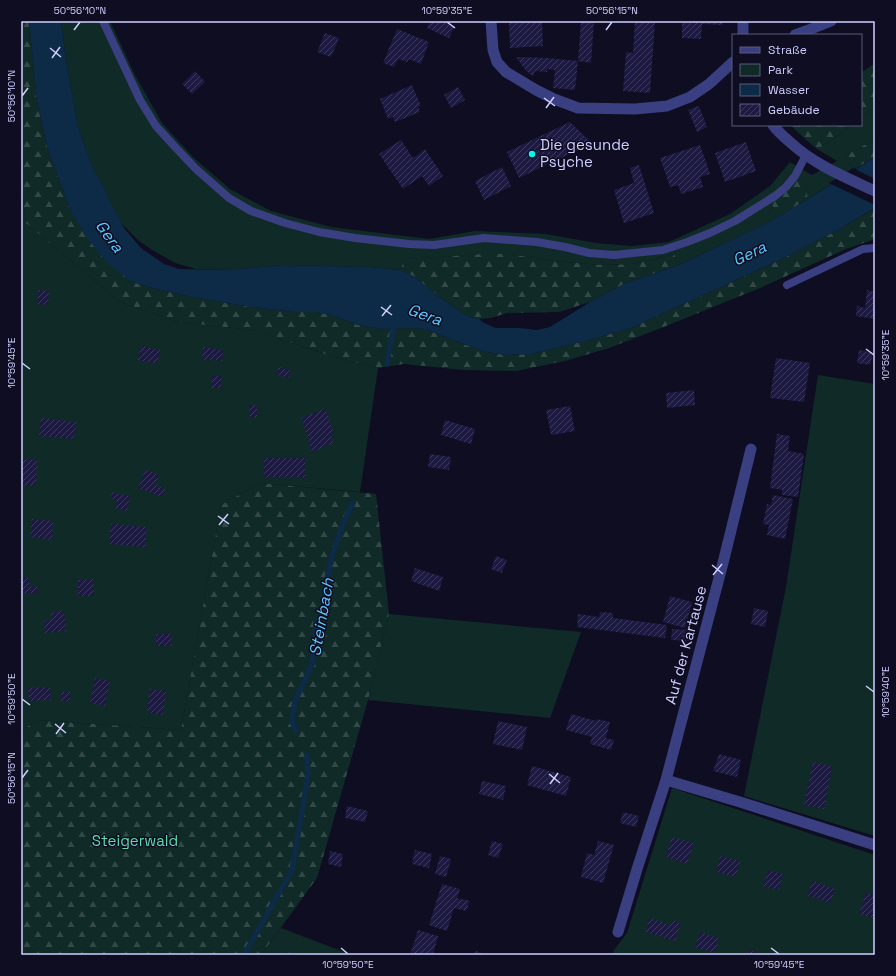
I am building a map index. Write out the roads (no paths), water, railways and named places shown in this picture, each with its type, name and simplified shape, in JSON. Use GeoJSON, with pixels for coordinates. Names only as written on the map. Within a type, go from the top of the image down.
{"type":"FeatureCollection","features":[{"type":"Feature","properties":{"kind":"street"},"geometry":{"type":"LineString","coordinates":[[491,21],[493,50],[497,62],[506,72],[536,90],[578,108],[635,109],[667,106],[690,97],[709,84],[732,63]]}},
{"type":"Feature","properties":{"kind":"street"},"geometry":{"type":"LineString","coordinates":[[743,21],[743,34]]}},
{"type":"Feature","properties":{"kind":"street"},"geometry":{"type":"LineString","coordinates":[[799,34],[831,21]]}},
{"type":"Feature","properties":{"kind":"street"},"geometry":{"type":"LineString","coordinates":[[774,126],[777,131],[806,155],[825,168],[875,191]]}},
{"type":"Feature","properties":{"kind":"street","name":"Auf der Kartause"},"geometry":{"type":"LineString","coordinates":[[618,932],[666,780],[724,559],[751,449]]}},
{"type":"Feature","properties":{"kind":"street"},"geometry":{"type":"LineString","coordinates":[[666,780],[740,802],[875,846]]}},
{"type":"Feature","properties":{"kind":"lane"},"geometry":{"type":"LineString","coordinates":[[103,21],[140,100],[156,126],[196,169],[230,198],[251,211],[285,223],[319,232],[409,244],[434,245],[484,238],[537,242],[589,252],[614,255],[663,250],[710,233],[742,217],[775,196],[786,187],[795,176],[806,155]]}},
{"type":"Feature","properties":{"kind":"lane"},"geometry":{"type":"LineString","coordinates":[[787,285],[863,249],[875,248]]}},
{"type":"Feature","properties":{"kind":"water","name":"Gera"},"geometry":{"type":"Polygon","coordinates":[[[29,21],[61,21],[66,60],[78,127],[91,163],[124,228],[141,248],[164,264],[179,269],[228,270],[284,265],[369,267],[401,270],[415,277],[438,296],[467,316],[479,319],[496,328],[537,330],[550,327],[590,302],[626,283],[679,265],[767,223],[875,157],[875,208],[838,230],[780,260],[631,328],[531,354],[504,355],[482,351],[425,329],[382,329],[358,325],[331,315],[316,312],[295,312],[251,307],[187,296],[148,287],[130,281],[106,262],[88,239],[71,212],[48,150],[37,102],[29,21]]]}},
{"type":"Feature","properties":{"kind":"waterway","name":"Steinbach"},"geometry":{"type":"LineString","coordinates":[[387,364],[394,323]]}},
{"type":"Feature","properties":{"kind":"waterway","name":"Steinbach"},"geometry":{"type":"LineString","coordinates":[[296,731],[292,721],[295,701],[312,665],[317,621],[325,614],[323,600],[331,559],[342,526],[353,503]]}},
{"type":"Feature","properties":{"kind":"waterway","name":"Steinbach"},"geometry":{"type":"LineString","coordinates":[[244,955],[292,870],[308,775],[307,755]]}},
{"type":"Feature","properties":{"kind":"place","name":"Die gesunde Psyche"},"geometry":{"type":"Point","coordinates":[532,154]}},
{"type":"Feature","properties":{"kind":"park label","name":"Steigerwald"},"geometry":{"type":"Point","coordinates":[135,841]}}]}
